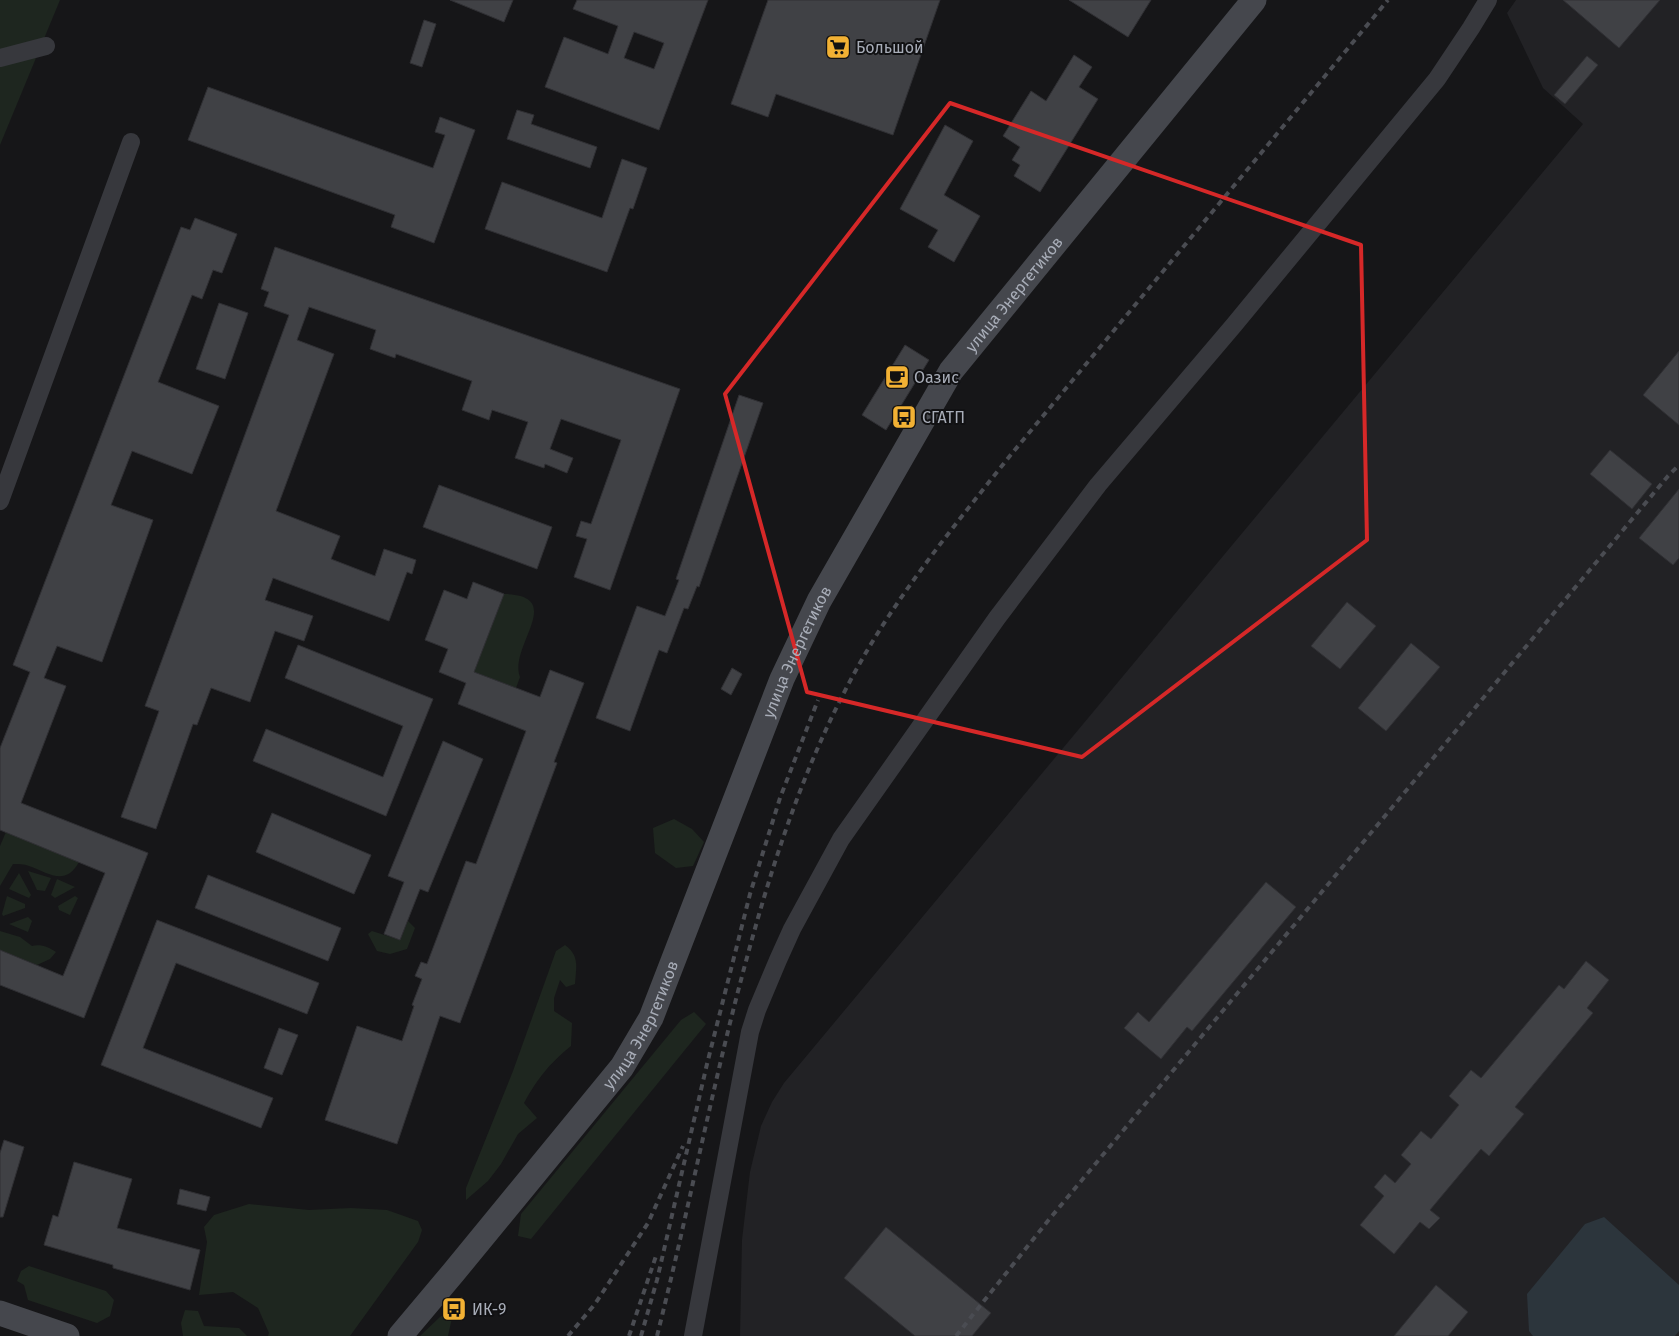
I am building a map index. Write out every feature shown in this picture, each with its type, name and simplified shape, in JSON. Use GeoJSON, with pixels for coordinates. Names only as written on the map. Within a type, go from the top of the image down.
{"type":"FeatureCollection","features":[{"type":"Feature","properties":{"kind":"street","name":"улица Энергетиков"},"geometry":{"type":"LineString","coordinates":[[400,1336],[622,1067],[651,1018],[782,679],[820,601],[951,371],[1254,0]]}},
{"type":"Feature","properties":{"kind":"street"},"geometry":{"type":"LineString","coordinates":[[693,1336],[750,1032],[757,1010],[792,929],[841,839],[997,618],[1098,485],[1234,325],[1437,79],[1488,0]]}},
{"type":"Feature","properties":{"kind":"street"},"geometry":{"type":"LineString","coordinates":[[0,58],[46,46]]}},
{"type":"Feature","properties":{"kind":"street"},"geometry":{"type":"LineString","coordinates":[[0,501],[132,142]]}},
{"type":"Feature","properties":{"kind":"street"},"geometry":{"type":"LineString","coordinates":[[0,1313],[67,1336]]}},
{"type":"Feature","properties":{"kind":"highlighted area"},"geometry":{"type":"Polygon","coordinates":[[[950,103],[1361,245],[1367,540],[1082,757],[807,692],[725,394],[950,103]]]}},
{"type":"Feature","properties":{"kind":"shaded area"},"geometry":{"type":"Polygon","coordinates":[[[0,0],[60,0],[0,145],[0,0]]]}},
{"type":"Feature","properties":{"kind":"shaded area"},"geometry":{"type":"Polygon","coordinates":[[[1516,0],[1679,0],[1679,1336],[740,1336],[742,1240],[750,1172],[761,1126],[772,1102],[784,1083],[1583,124],[1543,88],[1507,13],[1516,0]]]}},
{"type":"Feature","properties":{"kind":"shaded area"},"geometry":{"type":"Polygon","coordinates":[[[504,594],[523,597],[532,603],[534,613],[521,652],[518,665],[520,677],[516,688],[474,672],[504,594]]]}},
{"type":"Feature","properties":{"kind":"shaded area"},"geometry":{"type":"Polygon","coordinates":[[[674,819],[692,829],[704,842],[693,866],[676,868],[655,853],[653,828],[674,819]]]}},
{"type":"Feature","properties":{"kind":"shaded area"},"geometry":{"type":"Polygon","coordinates":[[[6,832],[79,862],[74,870],[62,876],[56,876],[25,865],[13,864],[0,886],[0,846],[6,832]]]}},
{"type":"Feature","properties":{"kind":"shaded area"},"geometry":{"type":"Polygon","coordinates":[[[28,871],[51,878],[45,891],[37,890],[28,871]]]}},
{"type":"Feature","properties":{"kind":"shaded area"},"geometry":{"type":"Polygon","coordinates":[[[19,873],[31,895],[29,898],[9,889],[19,873]]]}},
{"type":"Feature","properties":{"kind":"shaded area"},"geometry":{"type":"Polygon","coordinates":[[[57,879],[75,887],[55,898],[51,895],[57,879]]]}},
{"type":"Feature","properties":{"kind":"shaded area"},"geometry":{"type":"Polygon","coordinates":[[[7,896],[25,904],[25,908],[3,916],[7,896]]]}},
{"type":"Feature","properties":{"kind":"shaded area"},"geometry":{"type":"Polygon","coordinates":[[[75,896],[78,898],[70,915],[59,910],[58,906],[75,896]]]}},
{"type":"Feature","properties":{"kind":"shaded area"},"geometry":{"type":"Polygon","coordinates":[[[28,917],[32,921],[28,932],[9,924],[28,917]]]}},
{"type":"Feature","properties":{"kind":"shaded area"},"geometry":{"type":"Polygon","coordinates":[[[408,921],[415,928],[407,949],[390,954],[377,951],[368,934],[372,931],[400,940],[408,921]]]}},
{"type":"Feature","properties":{"kind":"shaded area"},"geometry":{"type":"Polygon","coordinates":[[[0,931],[20,937],[32,946],[44,946],[56,952],[50,959],[37,965],[0,950],[0,931]]]}},
{"type":"Feature","properties":{"kind":"shaded area"},"geometry":{"type":"Polygon","coordinates":[[[565,945],[570,949],[575,958],[575,984],[566,987],[560,980],[554,998],[554,1011],[572,1023],[571,1046],[544,1072],[524,1103],[537,1118],[518,1134],[501,1164],[488,1181],[466,1200],[466,1188],[513,1071],[556,951],[565,945]]]}},
{"type":"Feature","properties":{"kind":"shaded area"},"geometry":{"type":"Polygon","coordinates":[[[694,1012],[706,1024],[531,1239],[518,1236],[521,1214],[681,1020],[694,1012]]]}},
{"type":"Feature","properties":{"kind":"shaded area"},"geometry":{"type":"Polygon","coordinates":[[[249,1204],[309,1210],[351,1208],[387,1210],[418,1221],[422,1230],[418,1242],[350,1336],[268,1336],[269,1333],[258,1308],[233,1292],[199,1295],[207,1242],[204,1227],[214,1215],[249,1204]]]}},
{"type":"Feature","properties":{"kind":"shaded area"},"geometry":{"type":"Polygon","coordinates":[[[1604,1217],[1679,1285],[1679,1331],[1675,1336],[1533,1336],[1529,1331],[1527,1294],[1585,1224],[1604,1217]]]}},
{"type":"Feature","properties":{"kind":"shaded area"},"geometry":{"type":"Polygon","coordinates":[[[29,1266],[106,1291],[114,1300],[110,1316],[97,1323],[28,1300],[24,1285],[17,1281],[21,1271],[29,1266]]]}},
{"type":"Feature","properties":{"kind":"shaded area"},"geometry":{"type":"Polygon","coordinates":[[[454,1309],[448,1336],[420,1336],[440,1317],[454,1309]]]}},
{"type":"Feature","properties":{"kind":"shaded area"},"geometry":{"type":"Polygon","coordinates":[[[185,1310],[198,1311],[204,1326],[239,1328],[247,1336],[183,1336],[181,1323],[185,1310]]]}},
{"type":"Feature","properties":{"kind":"building"},"geometry":{"type":"Polygon","coordinates":[[[450,0],[513,0],[504,22],[450,0]]]}},
{"type":"Feature","properties":{"kind":"building"},"geometry":{"type":"Polygon","coordinates":[[[577,0],[708,0],[659,130],[545,87],[564,37],[608,54],[618,26],[573,9],[577,0]],[[634,32],[624,58],[654,69],[664,43],[634,32]]]}},
{"type":"Feature","properties":{"kind":"building","name":"Большой"},"geometry":{"type":"Polygon","coordinates":[[[768,0],[940,0],[893,135],[776,94],[768,117],[731,104],[768,0]]]}},
{"type":"Feature","properties":{"kind":"building"},"geometry":{"type":"Polygon","coordinates":[[[1069,0],[1151,0],[1128,37],[1069,0]]]}},
{"type":"Feature","properties":{"kind":"building"},"geometry":{"type":"Polygon","coordinates":[[[1563,0],[1660,0],[1619,48],[1563,0]]]}},
{"type":"Feature","properties":{"kind":"building"},"geometry":{"type":"Polygon","coordinates":[[[424,20],[436,24],[422,67],[410,63],[424,20]]]}},
{"type":"Feature","properties":{"kind":"building"},"geometry":{"type":"Polygon","coordinates":[[[1074,55],[1092,67],[1079,87],[1098,99],[1040,192],[1014,176],[1020,165],[1012,160],[1020,147],[1003,136],[1031,91],[1046,101],[1074,55]]]}},
{"type":"Feature","properties":{"kind":"building"},"geometry":{"type":"Polygon","coordinates":[[[1587,56],[1598,65],[1565,104],[1554,95],[1587,56]]]}},
{"type":"Feature","properties":{"kind":"building"},"geometry":{"type":"Polygon","coordinates":[[[208,87],[433,168],[445,135],[435,132],[440,117],[475,130],[434,243],[391,227],[395,215],[188,140],[208,87]]]}},
{"type":"Feature","properties":{"kind":"building"},"geometry":{"type":"Polygon","coordinates":[[[517,110],[534,115],[531,124],[597,147],[590,168],[507,139],[517,110]]]}},
{"type":"Feature","properties":{"kind":"building"},"geometry":{"type":"Polygon","coordinates":[[[945,125],[973,141],[944,195],[980,216],[954,262],[928,247],[938,230],[900,209],[945,125]]]}},
{"type":"Feature","properties":{"kind":"building"},"geometry":{"type":"Polygon","coordinates":[[[622,159],[647,168],[633,209],[630,208],[607,272],[485,229],[502,182],[602,218],[622,159]]]}},
{"type":"Feature","properties":{"kind":"building"},"geometry":{"type":"Polygon","coordinates":[[[195,218],[237,234],[222,273],[213,270],[202,299],[192,295],[158,382],[219,406],[192,474],[132,451],[111,505],[153,520],[102,662],[57,646],[44,678],[66,686],[21,803],[148,853],[84,1018],[0,985],[0,950],[63,976],[105,873],[0,830],[0,748],[30,672],[13,665],[181,227],[190,230],[195,218]]]}},
{"type":"Feature","properties":{"kind":"building"},"geometry":{"type":"Polygon","coordinates":[[[275,247],[680,389],[610,590],[574,577],[587,539],[576,536],[581,521],[591,524],[621,440],[561,419],[550,449],[573,458],[567,473],[545,464],[544,468],[515,458],[528,422],[492,410],[489,420],[462,410],[472,381],[396,354],[395,358],[370,349],[376,330],[309,307],[297,340],[334,354],[276,511],[340,536],[331,559],[375,576],[384,549],[416,560],[412,574],[407,572],[389,621],[273,578],[265,600],[313,616],[304,641],[275,631],[250,702],[211,688],[197,725],[193,724],[156,829],[121,817],[159,711],[145,706],[289,315],[264,306],[269,292],[261,289],[275,247]]]}},
{"type":"Feature","properties":{"kind":"building"},"geometry":{"type":"Polygon","coordinates":[[[219,303],[248,313],[225,379],[196,369],[219,303]]]}},
{"type":"Feature","properties":{"kind":"building"},"geometry":{"type":"Polygon","coordinates":[[[905,345],[929,360],[886,430],[862,415],[905,345]]]}},
{"type":"Feature","properties":{"kind":"building"},"geometry":{"type":"Polygon","coordinates":[[[1679,351],[1679,425],[1643,395],[1679,351]]]}},
{"type":"Feature","properties":{"kind":"building"},"geometry":{"type":"Polygon","coordinates":[[[739,395],[763,403],[699,587],[697,586],[688,609],[684,608],[667,653],[659,650],[630,731],[596,718],[637,606],[665,616],[679,580],[676,579],[739,395]]]}},
{"type":"Feature","properties":{"kind":"building"},"geometry":{"type":"Polygon","coordinates":[[[1610,450],[1652,484],[1632,509],[1590,474],[1610,450]]]}},
{"type":"Feature","properties":{"kind":"building"},"geometry":{"type":"Polygon","coordinates":[[[439,485],[552,527],[537,569],[423,527],[439,485]]]}},
{"type":"Feature","properties":{"kind":"building"},"geometry":{"type":"Polygon","coordinates":[[[1679,489],[1679,558],[1673,565],[1639,538],[1679,489]]]}},
{"type":"Feature","properties":{"kind":"building"},"geometry":{"type":"Polygon","coordinates":[[[473,582],[504,594],[474,672],[540,697],[550,670],[584,683],[554,762],[557,763],[460,1023],[440,1016],[397,1144],[325,1120],[357,1026],[402,1041],[414,1006],[412,1005],[422,979],[415,976],[421,962],[427,964],[466,861],[476,864],[526,731],[458,704],[466,683],[439,672],[448,649],[425,640],[444,590],[467,599],[473,582]]]}},
{"type":"Feature","properties":{"kind":"building"},"geometry":{"type":"Polygon","coordinates":[[[1347,602],[1376,626],[1340,669],[1311,646],[1347,602]]]}},
{"type":"Feature","properties":{"kind":"building"},"geometry":{"type":"Polygon","coordinates":[[[1411,643],[1440,667],[1386,731],[1358,708],[1411,643]]]}},
{"type":"Feature","properties":{"kind":"building"},"geometry":{"type":"Polygon","coordinates":[[[298,645],[433,699],[386,816],[253,761],[266,729],[383,777],[403,726],[285,678],[298,645]]]}},
{"type":"Feature","properties":{"kind":"building"},"geometry":{"type":"Polygon","coordinates":[[[732,668],[742,674],[731,695],[721,689],[732,668]]]}},
{"type":"Feature","properties":{"kind":"building"},"geometry":{"type":"Polygon","coordinates":[[[443,741],[483,759],[428,892],[420,889],[400,940],[384,934],[404,882],[388,876],[443,741]]]}},
{"type":"Feature","properties":{"kind":"building"},"geometry":{"type":"Polygon","coordinates":[[[272,813],[371,855],[354,894],[256,852],[272,813]]]}},
{"type":"Feature","properties":{"kind":"building"},"geometry":{"type":"Polygon","coordinates":[[[208,875],[341,928],[328,961],[195,908],[208,875]]]}},
{"type":"Feature","properties":{"kind":"building"},"geometry":{"type":"Polygon","coordinates":[[[1266,882],[1296,907],[1192,1031],[1187,1027],[1161,1059],[1124,1028],[1138,1012],[1149,1022],[1266,882]]]}},
{"type":"Feature","properties":{"kind":"building"},"geometry":{"type":"Polygon","coordinates":[[[157,920],[319,983],[307,1014],[176,963],[143,1048],[273,1098],[261,1128],[101,1065],[157,920]]]}},
{"type":"Feature","properties":{"kind":"building"},"geometry":{"type":"Polygon","coordinates":[[[1586,961],[1609,980],[1587,1008],[1593,1013],[1515,1107],[1524,1114],[1489,1156],[1481,1149],[1430,1210],[1440,1218],[1429,1229],[1420,1222],[1394,1254],[1360,1225],[1384,1196],[1374,1187],[1385,1174],[1395,1183],[1411,1164],[1401,1155],[1421,1131],[1431,1139],[1459,1105],[1449,1096],[1471,1070],[1481,1078],[1559,985],[1564,989],[1586,961]]]}},
{"type":"Feature","properties":{"kind":"building"},"geometry":{"type":"Polygon","coordinates":[[[279,1028],[298,1035],[282,1075],[264,1068],[279,1028]]]}},
{"type":"Feature","properties":{"kind":"building"},"geometry":{"type":"Polygon","coordinates":[[[4,1140],[24,1147],[3,1217],[0,1217],[0,1153],[4,1140]]]}},
{"type":"Feature","properties":{"kind":"building"},"geometry":{"type":"Polygon","coordinates":[[[74,1162],[132,1179],[117,1228],[200,1250],[190,1290],[113,1268],[113,1265],[44,1245],[53,1215],[58,1217],[74,1162]]]}},
{"type":"Feature","properties":{"kind":"building"},"geometry":{"type":"Polygon","coordinates":[[[180,1189],[210,1197],[206,1211],[177,1204],[180,1189]]]}},
{"type":"Feature","properties":{"kind":"building"},"geometry":{"type":"Polygon","coordinates":[[[886,1227],[991,1313],[972,1336],[915,1336],[844,1278],[886,1227]]]}},
{"type":"Feature","properties":{"kind":"building"},"geometry":{"type":"Polygon","coordinates":[[[1436,1285],[1468,1312],[1448,1336],[1394,1336],[1436,1285]]]}},
{"type":"Feature","properties":{"kind":"railway"},"geometry":{"type":"LineString","coordinates":[[657,1336],[725,1044],[757,921],[796,801],[829,723],[848,685],[883,625],[923,567],[965,512],[1388,0]]}},
{"type":"Feature","properties":{"kind":"railway"},"geometry":{"type":"LineString","coordinates":[[956,1336],[1047,1222],[1679,465]]}},
{"type":"Feature","properties":{"kind":"railway"},"geometry":{"type":"LineString","coordinates":[[641,1336],[657,1280],[707,1064],[750,894],[780,798],[818,700]]}},
{"type":"Feature","properties":{"kind":"railway"},"geometry":{"type":"LineString","coordinates":[[568,1336],[595,1304],[648,1223],[683,1146]]}},
{"type":"Feature","properties":{"kind":"railway"},"geometry":{"type":"LineString","coordinates":[[629,1336],[657,1253]]}},
{"type":"Feature","properties":{"kind":"place","name":"Большой"},"geometry":{"type":"Point","coordinates":[838,47]}},
{"type":"Feature","properties":{"kind":"place","name":"Оазис"},"geometry":{"type":"Point","coordinates":[897,377]}},
{"type":"Feature","properties":{"kind":"place","name":"СГАТП"},"geometry":{"type":"Point","coordinates":[904,417]}},
{"type":"Feature","properties":{"kind":"place","name":"ИК-9"},"geometry":{"type":"Point","coordinates":[454,1309]}}]}
